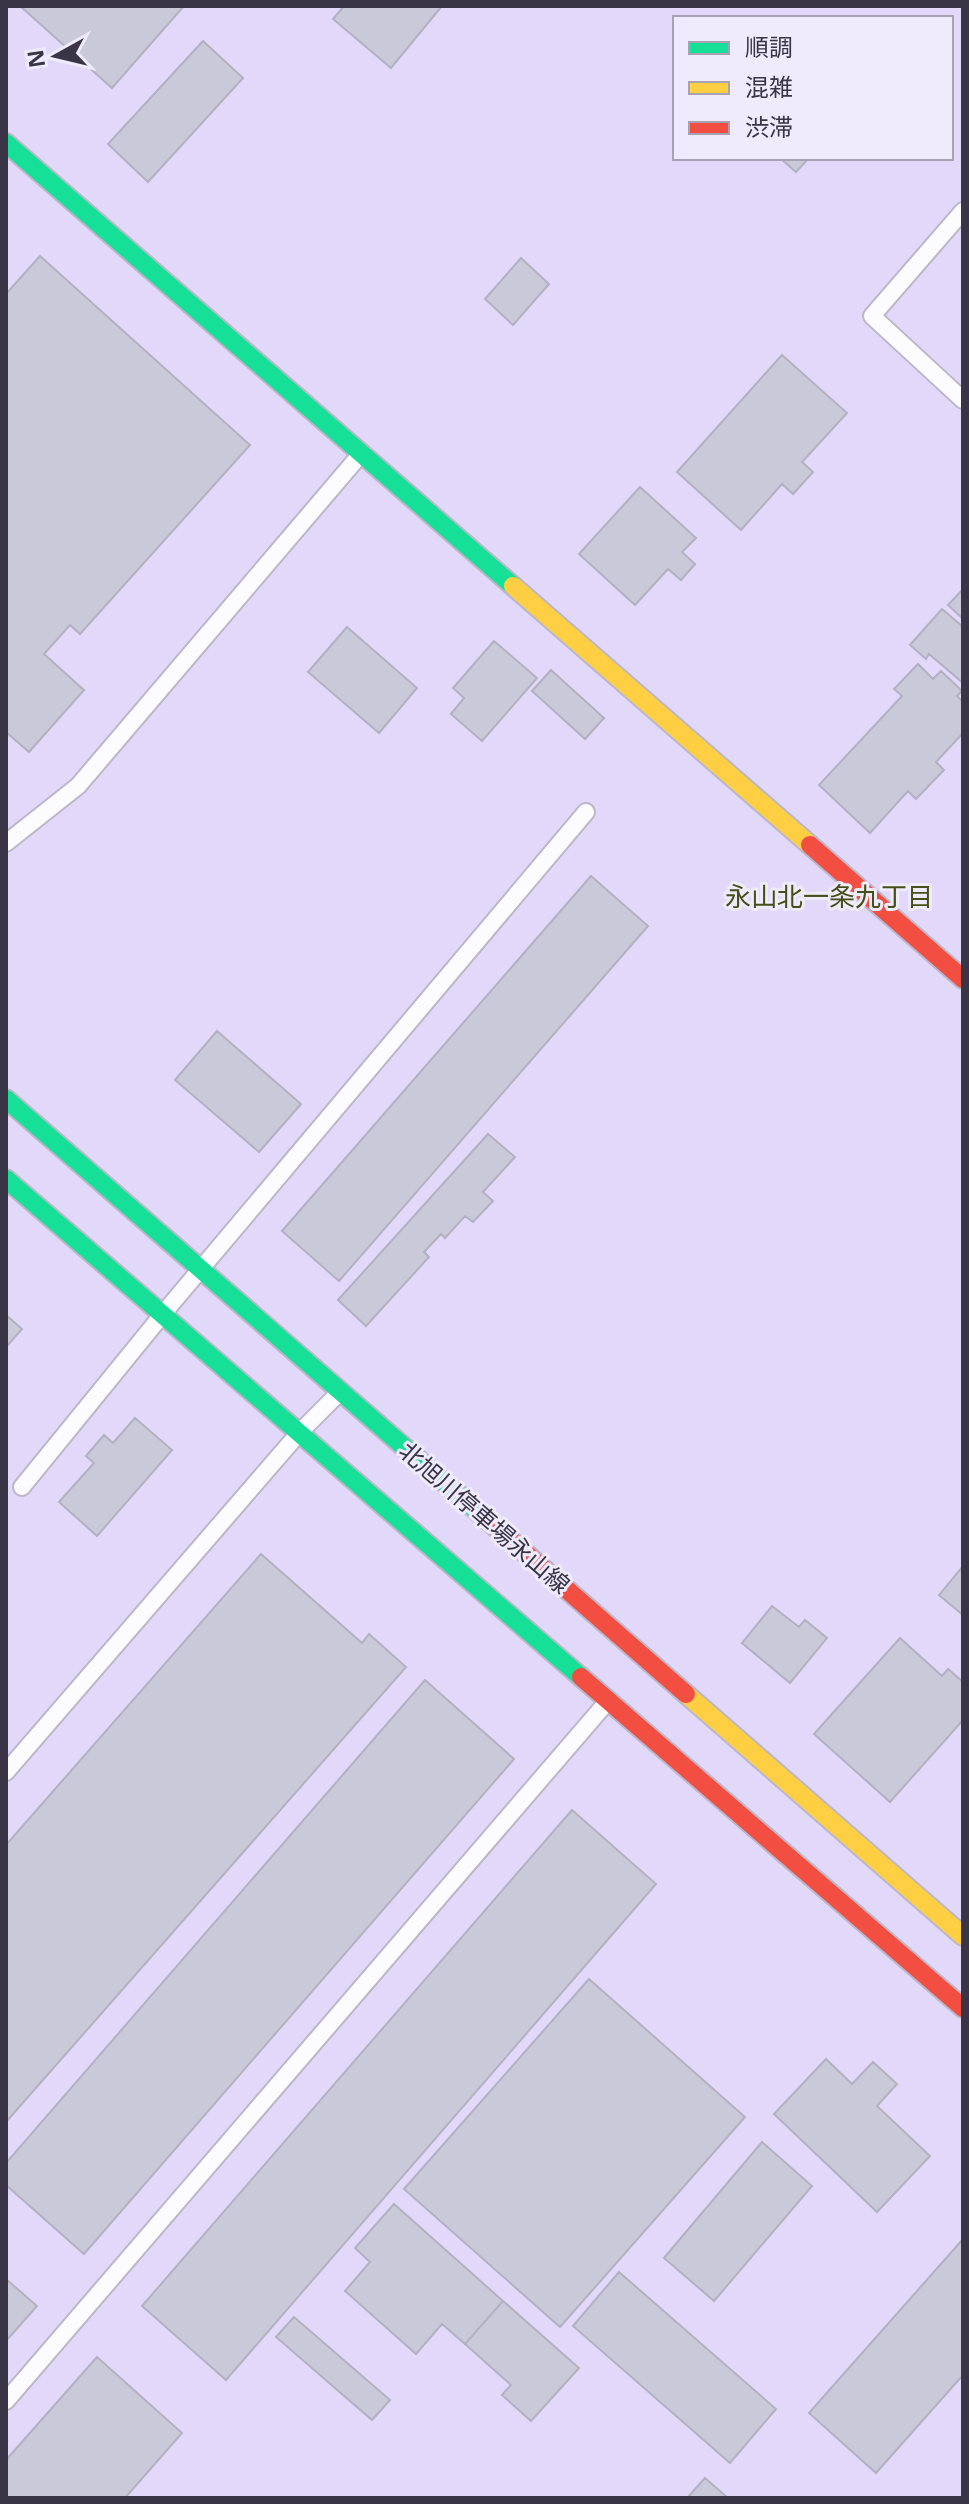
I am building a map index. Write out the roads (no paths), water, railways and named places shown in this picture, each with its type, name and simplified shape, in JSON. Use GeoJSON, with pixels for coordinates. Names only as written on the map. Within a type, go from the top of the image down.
{"type":"FeatureCollection","features":[{"type":"Feature","properties":{"kind":"main road"},"geometry":{"type":"LineString","coordinates":[[6,143],[963,979]]}},
{"type":"Feature","properties":{"kind":"main road","name":"北旭川停車場永山線"},"geometry":{"type":"LineString","coordinates":[[6,1099],[963,1936]]}},
{"type":"Feature","properties":{"kind":"main road"},"geometry":{"type":"LineString","coordinates":[[6,1179],[963,2008]]}},
{"type":"Feature","properties":{"kind":"lane"},"geometry":{"type":"LineString","coordinates":[[963,211],[872,316],[963,400]]}},
{"type":"Feature","properties":{"kind":"lane"},"geometry":{"type":"LineString","coordinates":[[6,843],[78,786],[361,453]]}},
{"type":"Feature","properties":{"kind":"lane"},"geometry":{"type":"LineString","coordinates":[[22,1487],[162,1315],[586,812]]}},
{"type":"Feature","properties":{"kind":"lane"},"geometry":{"type":"LineString","coordinates":[[6,1772],[299,1433],[340,1392]]}},
{"type":"Feature","properties":{"kind":"lane"},"geometry":{"type":"LineString","coordinates":[[6,2401],[608,1701]]}},
{"type":"Feature","properties":{"kind":"district","name":"永山北一条九丁目"},"geometry":{"type":"Point","coordinates":[829,897]}}]}
